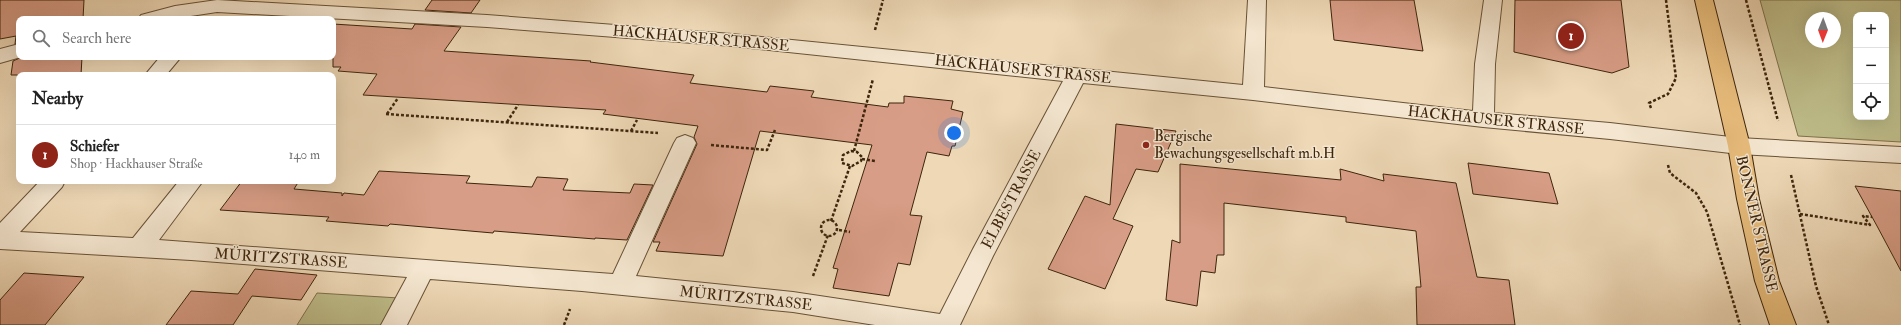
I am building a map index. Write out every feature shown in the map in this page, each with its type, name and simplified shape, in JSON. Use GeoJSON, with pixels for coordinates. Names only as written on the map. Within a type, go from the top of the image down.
{"type":"FeatureCollection","features":[{"type":"Feature","properties":{"kind":"main road","name":"BONNER STRASSE"},"geometry":{"type":"LineString","coordinates":[[1704,0],[1739,146],[1748,199],[1767,281],[1783,325]]}},
{"type":"Feature","properties":{"kind":"street"},"geometry":{"type":"LineString","coordinates":[[1253,93],[1256,0]]}},
{"type":"Feature","properties":{"kind":"street"},"geometry":{"type":"LineString","coordinates":[[1483,120],[1485,64],[1493,0]]}},
{"type":"Feature","properties":{"kind":"street","name":"HACKHAUSER STRASSE"},"geometry":{"type":"LineString","coordinates":[[160,16],[175,12],[215,8],[487,21],[725,39],[1077,74],[1483,120],[1610,131],[1739,146]]}},
{"type":"Feature","properties":{"kind":"street"},"geometry":{"type":"LineString","coordinates":[[0,56],[16,52]]}},
{"type":"Feature","properties":{"kind":"street"},"geometry":{"type":"LineString","coordinates":[[158,72],[168,60]]}},
{"type":"Feature","properties":{"kind":"street","name":"ELBESTRASSE"},"geometry":{"type":"LineString","coordinates":[[947,325],[981,256],[1077,74]]}},
{"type":"Feature","properties":{"kind":"street"},"geometry":{"type":"LineString","coordinates":[[620,285],[685,143]]}},
{"type":"Feature","properties":{"kind":"street","name":"BONNER STRASSE"},"geometry":{"type":"LineString","coordinates":[[1739,146],[1901,155]]}},
{"type":"Feature","properties":{"kind":"street"},"geometry":{"type":"LineString","coordinates":[[0,239],[51,184]]}},
{"type":"Feature","properties":{"kind":"street"},"geometry":{"type":"LineString","coordinates":[[139,248],[190,184]]}},
{"type":"Feature","properties":{"kind":"street","name":"MÜRITZSTRASSE"},"geometry":{"type":"LineString","coordinates":[[0,239],[139,248],[620,285],[793,302],[943,325]]}},
{"type":"Feature","properties":{"kind":"street"},"geometry":{"type":"LineString","coordinates":[[394,325],[423,270]]}},
{"type":"Feature","properties":{"kind":"path"},"geometry":{"type":"LineString","coordinates":[[877,24],[883,0]]}},
{"type":"Feature","properties":{"kind":"path"},"geometry":{"type":"LineString","coordinates":[[1649,103],[1668,94],[1676,78],[1666,0]]}},
{"type":"Feature","properties":{"kind":"path"},"geometry":{"type":"LineString","coordinates":[[1746,0],[1786,148],[1816,286],[1829,325]]}},
{"type":"Feature","properties":{"kind":"path"},"geometry":{"type":"LineString","coordinates":[[854,152],[880,54]]}},
{"type":"Feature","properties":{"kind":"path"},"geometry":{"type":"LineString","coordinates":[[398,98],[386,114],[632,130],[637,120]]}},
{"type":"Feature","properties":{"kind":"path"},"geometry":{"type":"LineString","coordinates":[[508,122],[518,105]]}},
{"type":"Feature","properties":{"kind":"path"},"geometry":{"type":"LineString","coordinates":[[685,143],[767,150],[775,130]]}},
{"type":"Feature","properties":{"kind":"path"},"geometry":{"type":"LineString","coordinates":[[848,152],[854,152],[861,155],[862,159],[856,165],[850,166],[842,162],[842,158],[848,152]]}},
{"type":"Feature","properties":{"kind":"path"},"geometry":{"type":"LineString","coordinates":[[862,159],[875,161]]}},
{"type":"Feature","properties":{"kind":"path"},"geometry":{"type":"LineString","coordinates":[[831,221],[850,166]]}},
{"type":"Feature","properties":{"kind":"path"},"geometry":{"type":"LineString","coordinates":[[1670,173],[1696,193],[1708,212],[1740,325]]}},
{"type":"Feature","properties":{"kind":"path"},"geometry":{"type":"LineString","coordinates":[[1800,214],[1870,225],[1863,216],[1872,217]]}},
{"type":"Feature","properties":{"kind":"path"},"geometry":{"type":"LineString","coordinates":[[831,221],[837,223],[839,230],[834,235],[828,236],[822,234],[820,227],[823,223],[831,221]]}},
{"type":"Feature","properties":{"kind":"path"},"geometry":{"type":"LineString","coordinates":[[839,230],[850,232]]}},
{"type":"Feature","properties":{"kind":"path"},"geometry":{"type":"LineString","coordinates":[[811,283],[828,236]]}},
{"type":"Feature","properties":{"kind":"shaded area"},"geometry":{"type":"Polygon","coordinates":[[[1760,0],[1901,0],[1901,142],[1798,136],[1760,0]]]}},
{"type":"Feature","properties":{"kind":"shaded area"},"geometry":{"type":"Polygon","coordinates":[[[317,293],[399,298],[384,325],[297,325],[317,293]]]}},
{"type":"Feature","properties":{"kind":"building"},"geometry":{"type":"Polygon","coordinates":[[[0,0],[84,0],[83,16],[16,16],[16,36],[0,39],[0,0]]]}},
{"type":"Feature","properties":{"kind":"building"},"geometry":{"type":"Polygon","coordinates":[[[432,0],[480,0],[471,13],[425,10],[432,0]]]}},
{"type":"Feature","properties":{"kind":"building"},"geometry":{"type":"Polygon","coordinates":[[[1330,0],[1414,0],[1423,51],[1334,40],[1330,0]]]}},
{"type":"Feature","properties":{"kind":"building"},"geometry":{"type":"Polygon","coordinates":[[[1515,0],[1621,0],[1629,67],[1612,73],[1514,52],[1515,0]]]}},
{"type":"Feature","properties":{"kind":"building"},"geometry":{"type":"Polygon","coordinates":[[[336,24],[412,29],[415,24],[461,27],[444,51],[591,61],[590,62],[694,75],[690,83],[767,92],[770,86],[814,91],[811,97],[888,107],[889,103],[904,103],[904,96],[953,101],[951,109],[963,112],[955,146],[952,146],[949,156],[927,152],[910,215],[922,216],[910,265],[898,263],[889,296],[833,288],[838,269],[833,268],[872,145],[760,131],[723,256],[656,251],[660,242],[653,242],[697,144],[694,137],[698,126],[603,114],[606,110],[363,95],[377,74],[338,71],[341,67],[333,67],[333,60],[336,60],[336,24]]]}},
{"type":"Feature","properties":{"kind":"building"},"geometry":{"type":"Polygon","coordinates":[[[16,60],[82,60],[81,72],[16,72],[16,75],[11,75],[13,61],[16,60]]]}},
{"type":"Feature","properties":{"kind":"building"},"geometry":{"type":"Polygon","coordinates":[[[1116,124],[1176,131],[1158,172],[1136,169],[1113,219],[1133,226],[1105,289],[1048,269],[1085,196],[1110,205],[1116,124]]]}},
{"type":"Feature","properties":{"kind":"building"},"geometry":{"type":"Polygon","coordinates":[[[1468,163],[1549,173],[1558,204],[1473,194],[1468,163]]]}},
{"type":"Feature","properties":{"kind":"building"},"geometry":{"type":"Polygon","coordinates":[[[1180,164],[1341,180],[1340,169],[1384,181],[1383,174],[1456,183],[1477,277],[1509,280],[1515,325],[1417,325],[1416,287],[1421,287],[1416,231],[1346,222],[1346,217],[1224,203],[1224,255],[1217,255],[1215,273],[1201,271],[1197,306],[1166,300],[1172,240],[1180,243],[1180,164]]]}},
{"type":"Feature","properties":{"kind":"building"},"geometry":{"type":"Polygon","coordinates":[[[379,171],[470,176],[466,183],[532,187],[537,177],[568,179],[563,190],[630,193],[634,184],[653,185],[627,240],[494,231],[493,233],[390,224],[388,226],[326,221],[329,217],[220,210],[240,184],[297,184],[294,189],[342,193],[342,196],[344,193],[364,195],[379,171]]]}},
{"type":"Feature","properties":{"kind":"building"},"geometry":{"type":"Polygon","coordinates":[[[1855,186],[1901,191],[1901,271],[1877,226],[1855,186]]]}},
{"type":"Feature","properties":{"kind":"building"},"geometry":{"type":"Polygon","coordinates":[[[255,269],[317,275],[301,300],[252,296],[233,325],[166,325],[191,291],[238,294],[255,269]]]}},
{"type":"Feature","properties":{"kind":"building"},"geometry":{"type":"Polygon","coordinates":[[[24,273],[84,277],[45,325],[0,325],[0,300],[24,273]]]}},
{"type":"Feature","properties":{"kind":"place","name":"Schiefer"},"geometry":{"type":"Point","coordinates":[1571,36]}},
{"type":"Feature","properties":{"kind":"place","name":"Bergische Bewachungsgesellschaft m.b.H"},"geometry":{"type":"Point","coordinates":[1146,145]}}]}
